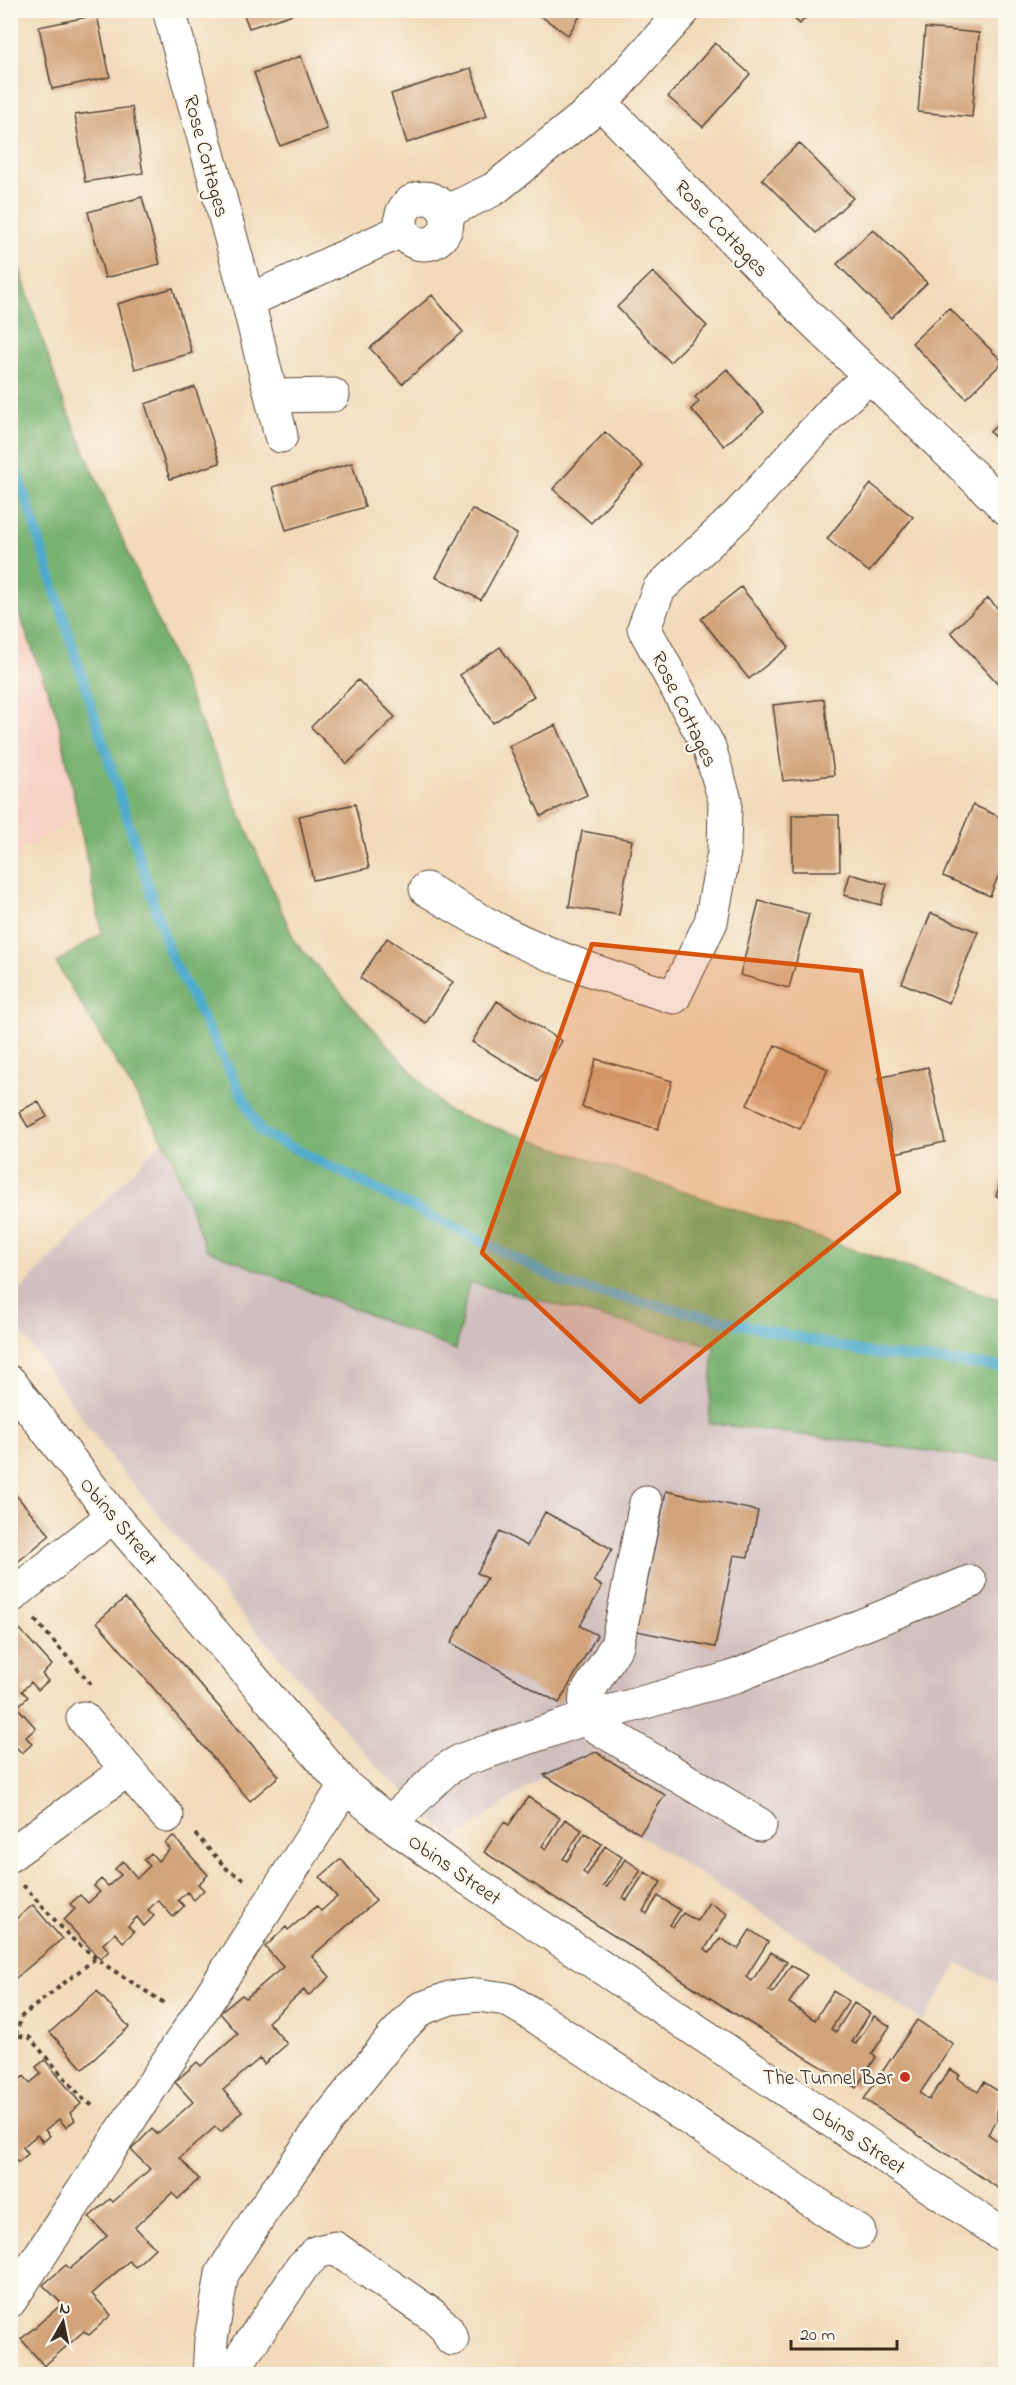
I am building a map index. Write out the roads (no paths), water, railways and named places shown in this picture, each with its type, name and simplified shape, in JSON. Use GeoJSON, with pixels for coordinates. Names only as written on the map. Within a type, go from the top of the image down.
{"type":"FeatureCollection","features":[{"type":"Feature","properties":{"kind":"street","name":"Rose Cottages"},"geometry":{"type":"LineString","coordinates":[[169,10],[273,396],[281,436]]}},
{"type":"Feature","properties":{"kind":"street"},"geometry":{"type":"LineString","coordinates":[[248,301],[403,230],[413,242],[427,244],[434,242],[445,233],[448,218],[446,212],[494,189],[601,103],[684,10]]}},
{"type":"Feature","properties":{"kind":"street","name":"Rose Cottages"},"geometry":{"type":"LineString","coordinates":[[601,103],[800,308],[1005,508]]}},
{"type":"Feature","properties":{"kind":"street","name":"Rose Cottages"},"geometry":{"type":"LineString","coordinates":[[426,889],[503,933],[612,978],[674,997],[711,922],[724,852],[725,800],[709,747],[644,628],[659,589],[738,515],[838,404],[870,376]]}},
{"type":"Feature","properties":{"kind":"street"},"geometry":{"type":"LineString","coordinates":[[273,396],[333,394]]}},
{"type":"Feature","properties":{"kind":"street","name":"Obins Street"},"geometry":{"type":"LineString","coordinates":[[10,1382],[113,1516],[345,1786],[390,1823],[467,1878],[1005,2237]]}},
{"type":"Feature","properties":{"kind":"street"},"geometry":{"type":"LineString","coordinates":[[584,1719],[586,1695],[617,1645],[646,1503]]}},
{"type":"Feature","properties":{"kind":"street"},"geometry":{"type":"LineString","coordinates":[[12,1596],[113,1516]]}},
{"type":"Feature","properties":{"kind":"street"},"geometry":{"type":"LineString","coordinates":[[390,1823],[445,1770],[462,1760],[584,1719],[731,1677],[970,1582]]}},
{"type":"Feature","properties":{"kind":"street"},"geometry":{"type":"LineString","coordinates":[[83,1718],[167,1816]]}},
{"type":"Feature","properties":{"kind":"street"},"geometry":{"type":"LineString","coordinates":[[584,1719],[760,1825]]}},
{"type":"Feature","properties":{"kind":"street"},"geometry":{"type":"LineString","coordinates":[[14,1867],[127,1770]]}},
{"type":"Feature","properties":{"kind":"street"},"geometry":{"type":"LineString","coordinates":[[11,2301],[345,1786]]}},
{"type":"Feature","properties":{"kind":"street"},"geometry":{"type":"LineString","coordinates":[[209,2374],[210,2340],[222,2274],[261,2212],[327,2120],[394,2036],[420,2009],[450,1998],[478,1995],[506,1999],[532,2014],[859,2232]]}},
{"type":"Feature","properties":{"kind":"street"},"geometry":{"type":"LineString","coordinates":[[230,2374],[302,2267],[317,2252],[335,2247],[432,2315],[446,2328],[452,2339]]}},
{"type":"Feature","properties":{"kind":"waterway"},"geometry":{"type":"LineString","coordinates":[[10,448],[170,954],[261,1132],[571,1286],[874,1354],[1006,1367]]}},
{"type":"Feature","properties":{"kind":"place","name":"The Tunnel Bar"},"geometry":{"type":"Point","coordinates":[905,2077]}}]}
